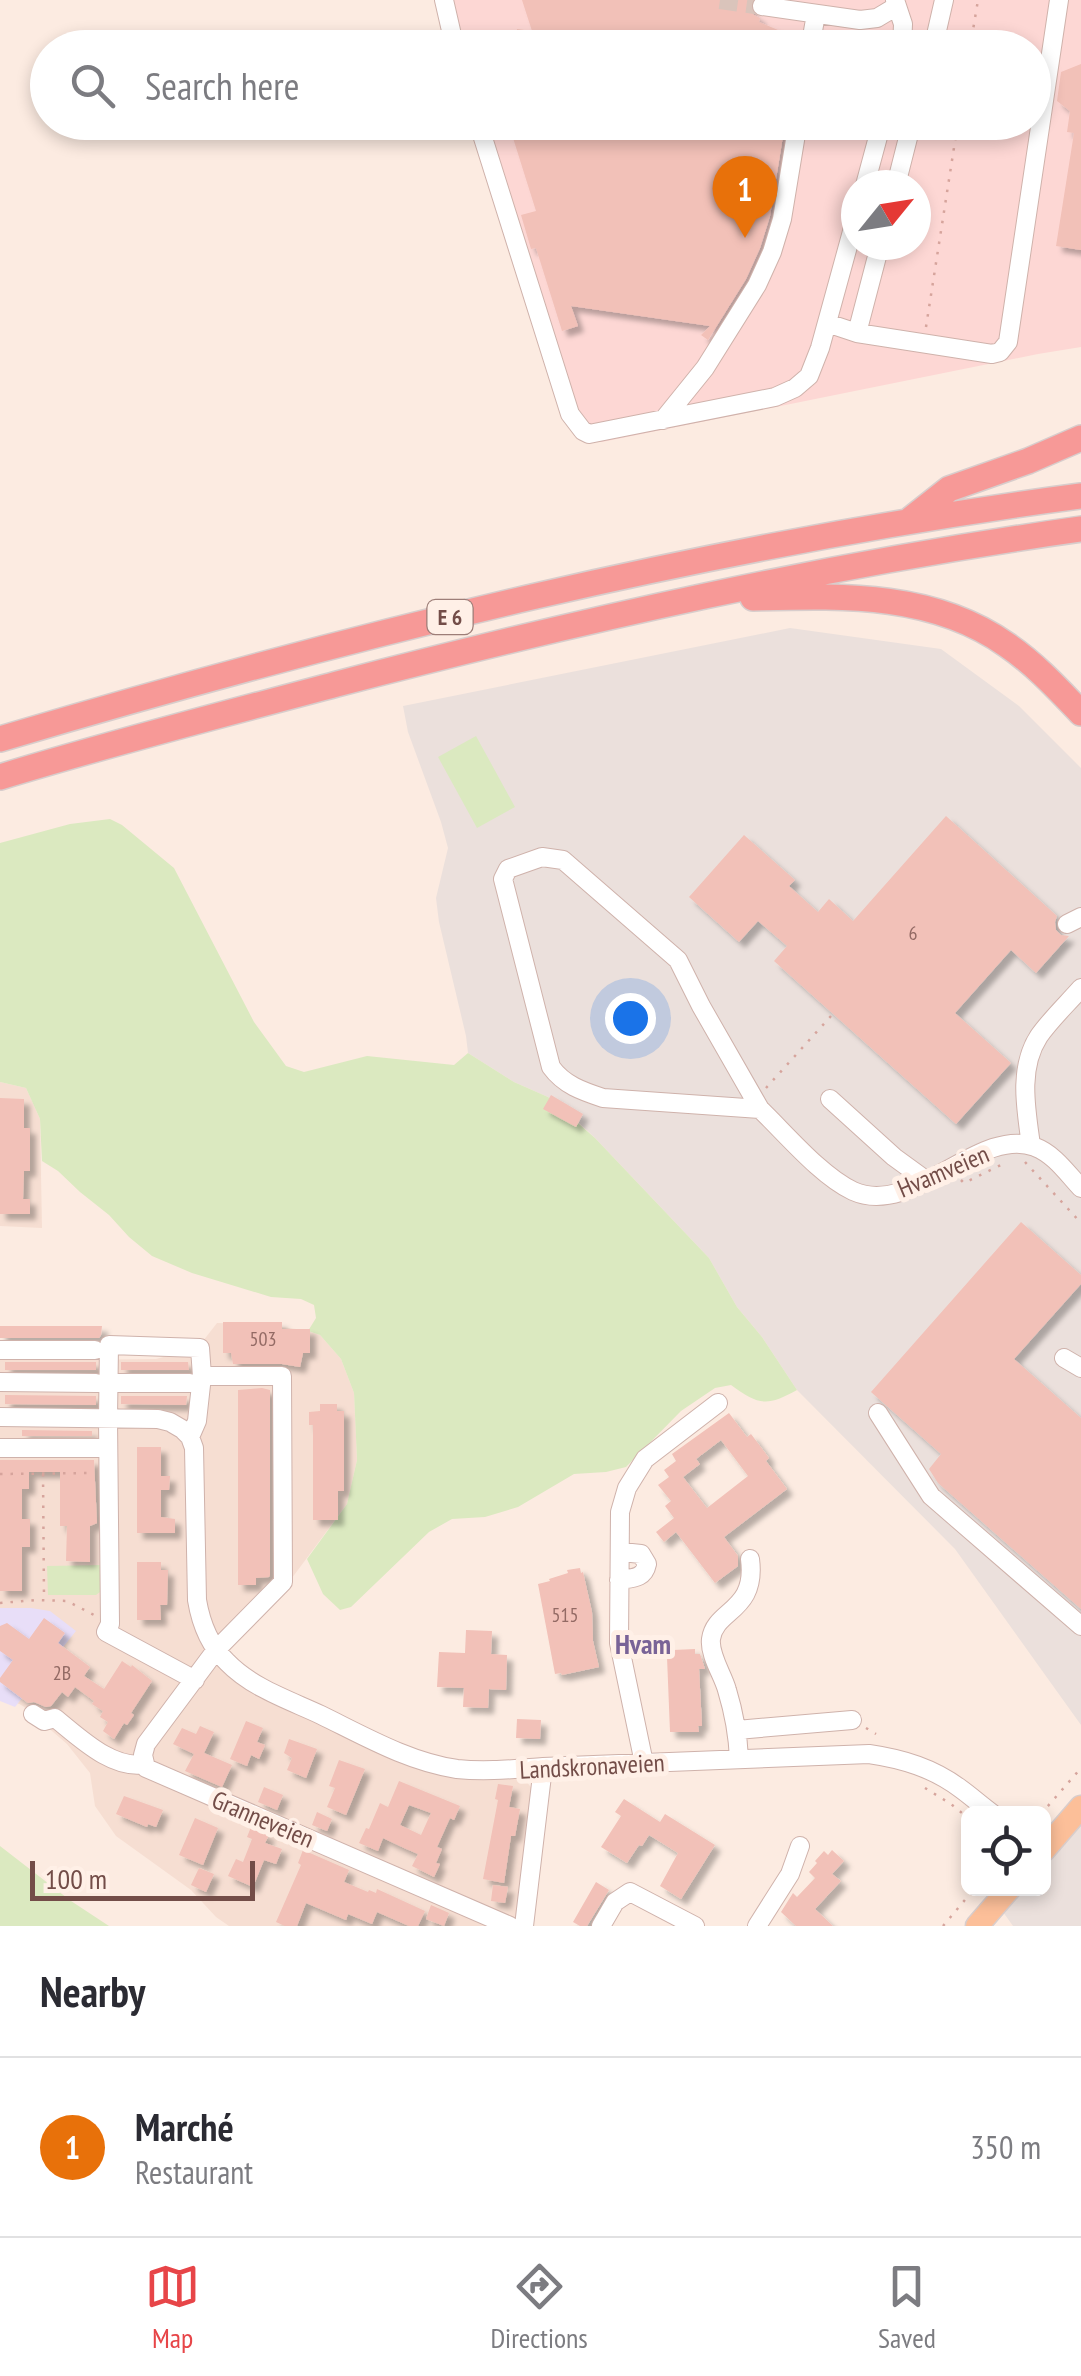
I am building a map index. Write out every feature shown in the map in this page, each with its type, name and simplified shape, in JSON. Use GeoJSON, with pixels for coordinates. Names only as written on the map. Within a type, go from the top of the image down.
{"type":"FeatureCollection","features":[{"type":"Feature","properties":{"kind":"highway","name":"E 6"},"geometry":{"type":"LineString","coordinates":[[907,522],[949,489],[1081,438]]}},
{"type":"Feature","properties":{"kind":"highway","name":"E 6"},"geometry":{"type":"LineString","coordinates":[[0,739],[240,670],[441,619],[702,560],[907,522],[1081,496]]}},
{"type":"Feature","properties":{"kind":"highway","name":"E 6"},"geometry":{"type":"LineString","coordinates":[[0,777],[434,659],[902,556],[1081,529]]}},
{"type":"Feature","properties":{"kind":"highway"},"geometry":{"type":"LineString","coordinates":[[692,600],[858,598],[926,606],[966,620],[1008,645],[1081,714]]}},
{"type":"Feature","properties":{"kind":"main road"},"geometry":{"type":"LineString","coordinates":[[1051,1842],[1081,1807]]}},
{"type":"Feature","properties":{"kind":"main road"},"geometry":{"type":"LineString","coordinates":[[977,1926],[1003,1896]]}},
{"type":"Feature","properties":{"kind":"street"},"geometry":{"type":"LineString","coordinates":[[444,0],[450,30]]}},
{"type":"Feature","properties":{"kind":"street"},"geometry":{"type":"LineString","coordinates":[[937,30],[944,0]]}},
{"type":"Feature","properties":{"kind":"street"},"geometry":{"type":"LineString","coordinates":[[1051,54],[1059,0]]}},
{"type":"Feature","properties":{"kind":"street"},"geometry":{"type":"LineString","coordinates":[[762,6],[821,10],[860,20],[877,18],[896,3],[903,30]]}},
{"type":"Feature","properties":{"kind":"street"},"geometry":{"type":"LineString","coordinates":[[484,140],[570,414],[589,434],[788,392],[809,376],[844,260]]}},
{"type":"Feature","properties":{"kind":"street"},"geometry":{"type":"LineString","coordinates":[[663,420],[705,368],[757,284],[783,217],[795,140]]}},
{"type":"Feature","properties":{"kind":"street"},"geometry":{"type":"LineString","coordinates":[[869,170],[877,140]]}},
{"type":"Feature","properties":{"kind":"street"},"geometry":{"type":"LineString","coordinates":[[899,170],[904,140]]}},
{"type":"Feature","properties":{"kind":"street"},"geometry":{"type":"LineString","coordinates":[[827,323],[857,333],[992,354],[1000,352],[1008,342],[1038,140]]}},
{"type":"Feature","properties":{"kind":"street"},"geometry":{"type":"LineString","coordinates":[[857,333],[876,260]]}},
{"type":"Feature","properties":{"kind":"street","name":"Hvamveien"},"geometry":{"type":"LineString","coordinates":[[757,1104],[603,1098],[578,1090],[559,1078],[551,1068],[502,878],[508,869],[542,857],[563,860],[678,960],[757,1104],[816,1164],[852,1190],[872,1196],[890,1194],[994,1149],[1031,1145]]}},
{"type":"Feature","properties":{"kind":"street"},"geometry":{"type":"LineString","coordinates":[[1081,988],[1040,1036],[1028,1062],[1026,1090],[1031,1145],[1048,1154],[1081,1188]]}},
{"type":"Feature","properties":{"kind":"street"},"geometry":{"type":"LineString","coordinates":[[830,1099],[927,1181]]}},
{"type":"Feature","properties":{"kind":"street"},"geometry":{"type":"LineString","coordinates":[[195,1680],[106,1632],[110,1624],[108,1418],[102,1383],[109,1346],[200,1348],[196,1380]]}},
{"type":"Feature","properties":{"kind":"street"},"geometry":{"type":"LineString","coordinates":[[0,1350],[96,1350]]}},
{"type":"Feature","properties":{"kind":"street"},"geometry":{"type":"LineString","coordinates":[[1064,1358],[1081,1368]]}},
{"type":"Feature","properties":{"kind":"street"},"geometry":{"type":"LineString","coordinates":[[0,1382],[102,1383],[282,1376],[283,1582],[216,1650],[146,1744],[142,1755],[145,1764]]}},
{"type":"Feature","properties":{"kind":"street","name":"Landskronaveien"},"geometry":{"type":"LineString","coordinates":[[196,1380],[197,1421],[190,1437],[196,1461],[200,1619],[216,1650],[249,1682],[394,1750],[455,1768],[489,1771],[869,1754],[903,1760],[932,1771],[959,1787],[977,1806]]}},
{"type":"Feature","properties":{"kind":"street"},"geometry":{"type":"LineString","coordinates":[[644,1763],[619,1643],[620,1512],[627,1488],[645,1459],[718,1404]]}},
{"type":"Feature","properties":{"kind":"street"},"geometry":{"type":"LineString","coordinates":[[878,1414],[930,1496],[1081,1626]]}},
{"type":"Feature","properties":{"kind":"street"},"geometry":{"type":"LineString","coordinates":[[0,1417],[158,1419],[170,1422],[190,1437]]}},
{"type":"Feature","properties":{"kind":"street"},"geometry":{"type":"LineString","coordinates":[[0,1448],[99,1448]]}},
{"type":"Feature","properties":{"kind":"street"},"geometry":{"type":"LineString","coordinates":[[620,1580],[638,1577],[648,1564],[641,1554],[622,1552]]}},
{"type":"Feature","properties":{"kind":"street"},"geometry":{"type":"LineString","coordinates":[[739,1759],[728,1692],[711,1642],[715,1628],[746,1594],[750,1560]]}},
{"type":"Feature","properties":{"kind":"street","name":"Granneveien"},"geometry":{"type":"LineString","coordinates":[[33,1714],[44,1720],[55,1718],[116,1759],[145,1764],[158,1774],[510,1926]]}},
{"type":"Feature","properties":{"kind":"street"},"geometry":{"type":"LineString","coordinates":[[737,1730],[852,1720]]}},
{"type":"Feature","properties":{"kind":"street"},"geometry":{"type":"LineString","coordinates":[[524,1926],[542,1767]]}},
{"type":"Feature","properties":{"kind":"street"},"geometry":{"type":"LineString","coordinates":[[757,1926],[790,1874],[800,1846]]}},
{"type":"Feature","properties":{"kind":"street"},"geometry":{"type":"LineString","coordinates":[[601,1926],[615,1902],[630,1892],[694,1926]]}},
{"type":"Feature","properties":{"kind":"path"},"geometry":{"type":"LineString","coordinates":[[973,30],[978,0]]}},
{"type":"Feature","properties":{"kind":"path"},"geometry":{"type":"LineString","coordinates":[[924,343],[955,140]]}},
{"type":"Feature","properties":{"kind":"path"},"geometry":{"type":"LineString","coordinates":[[757,1104],[832,1016]]}},
{"type":"Feature","properties":{"kind":"path"},"geometry":{"type":"LineString","coordinates":[[948,1169],[964,1182],[1003,1163],[1025,1162],[1081,1223]]}},
{"type":"Feature","properties":{"kind":"path"},"geometry":{"type":"LineString","coordinates":[[0,1474],[108,1473]]}},
{"type":"Feature","properties":{"kind":"path"},"geometry":{"type":"LineString","coordinates":[[43,1474],[44,1600]]}},
{"type":"Feature","properties":{"kind":"path"},"geometry":{"type":"LineString","coordinates":[[1048,1806],[1081,1768]]}},
{"type":"Feature","properties":{"kind":"path"},"geometry":{"type":"LineString","coordinates":[[924,1788],[961,1807]]}},
{"type":"Feature","properties":{"kind":"path"},"geometry":{"type":"LineString","coordinates":[[943,1926],[968,1896]]}},
{"type":"Feature","properties":{"kind":"shaded area"},"geometry":{"type":"Polygon","coordinates":[[[440,0],[1081,0],[1081,347],[602,442],[576,437],[566,423],[482,140],[1051,140],[1051,30],[450,30],[440,0]]]}},
{"type":"Feature","properties":{"kind":"shaded area"},"geometry":{"type":"Polygon","coordinates":[[[790,628],[941,649],[1019,706],[1081,768],[1081,1725],[955,1549],[797,1390],[737,1307],[709,1258],[576,1120],[548,1097],[514,1082],[468,1053],[436,898],[448,848],[408,732],[403,706],[790,628]]]}},
{"type":"Feature","properties":{"kind":"shaded area"},"geometry":{"type":"Polygon","coordinates":[[[0,1082],[26,1088],[40,1119],[42,1228],[0,1226],[0,1082]]]}},
{"type":"Feature","properties":{"kind":"shaded area"},"geometry":{"type":"Polygon","coordinates":[[[217,1323],[258,1324],[320,1335],[341,1359],[354,1393],[357,1460],[347,1504],[286,1586],[221,1649],[250,1676],[419,1757],[520,1774],[535,1792],[525,1926],[229,1926],[191,1890],[116,1836],[95,1806],[90,1773],[67,1744],[23,1706],[0,1694],[0,1356],[156,1359],[190,1350],[217,1323]]]}},
{"type":"Feature","properties":{"kind":"shaded area"},"geometry":{"type":"Polygon","coordinates":[[[0,1608],[50,1611],[76,1631],[15,1707],[0,1701],[0,1608]]]}},
{"type":"Feature","properties":{"kind":"shaded area"},"geometry":{"type":"Polygon","coordinates":[[[1081,1817],[1081,1926],[1013,1926],[1003,1912],[1017,1896],[1051,1896],[1051,1854],[1081,1817]]]}},
{"type":"Feature","properties":{"kind":"green space"},"geometry":{"type":"Polygon","coordinates":[[[476,736],[515,807],[477,828],[438,757],[476,736]]]}},
{"type":"Feature","properties":{"kind":"green space"},"geometry":{"type":"Polygon","coordinates":[[[110,819],[174,868],[254,1022],[286,1066],[304,1072],[367,1056],[454,1065],[468,1053],[514,1082],[548,1097],[595,1138],[709,1258],[737,1307],[797,1390],[763,1401],[731,1385],[715,1388],[681,1411],[626,1467],[574,1474],[518,1507],[485,1517],[452,1519],[429,1532],[351,1607],[340,1610],[323,1594],[307,1559],[347,1504],[357,1460],[354,1393],[341,1359],[320,1335],[308,1331],[316,1318],[314,1305],[301,1299],[271,1297],[192,1273],[152,1256],[42,1161],[40,1119],[26,1088],[0,1082],[0,843],[70,824],[110,819]]]}},
{"type":"Feature","properties":{"kind":"green space"},"geometry":{"type":"Polygon","coordinates":[[[104,1565],[104,1589],[96,1595],[48,1595],[47,1566],[104,1565]]]}},
{"type":"Feature","properties":{"kind":"green space"},"geometry":{"type":"Polygon","coordinates":[[[0,1846],[71,1901],[109,1926],[0,1926],[0,1846]]]}},
{"type":"Feature","properties":{"kind":"building"},"geometry":{"type":"Polygon","coordinates":[[[522,0],[751,0],[750,10],[760,18],[759,22],[778,30],[532,30],[522,0]]]}},
{"type":"Feature","properties":{"kind":"building"},"geometry":{"type":"Polygon","coordinates":[[[1081,64],[1081,250],[1056,246],[1074,133],[1067,132],[1070,111],[1057,101],[1061,72],[1081,64]]]}},
{"type":"Feature","properties":{"kind":"building"},"geometry":{"type":"Polygon","coordinates":[[[514,140],[782,140],[770,216],[760,248],[746,279],[708,340],[701,335],[710,326],[571,306],[578,326],[562,331],[536,248],[531,249],[521,215],[536,211],[514,140]]]}},
{"type":"Feature","properties":{"kind":"building"},"geometry":{"type":"Polygon","coordinates":[[[946,816],[1057,916],[1056,930],[1069,936],[1036,973],[1011,950],[955,1013],[1011,1063],[956,1124],[774,961],[787,946],[758,921],[739,942],[689,897],[744,835],[795,880],[789,886],[818,912],[829,899],[853,921],[946,816]]]}},
{"type":"Feature","properties":{"kind":"building"},"geometry":{"type":"Polygon","coordinates":[[[551,1095],[583,1114],[576,1127],[543,1109],[551,1095]]]}},
{"type":"Feature","properties":{"kind":"building"},"geometry":{"type":"Polygon","coordinates":[[[0,1098],[24,1099],[24,1128],[30,1128],[30,1171],[24,1171],[23,1199],[30,1199],[30,1214],[0,1214],[0,1098]]]}},
{"type":"Feature","properties":{"kind":"building"},"geometry":{"type":"Polygon","coordinates":[[[1021,1222],[1081,1275],[1081,1284],[1014,1359],[1081,1418],[1081,1609],[938,1483],[929,1469],[941,1454],[871,1392],[1021,1222]]]}},
{"type":"Feature","properties":{"kind":"building"},"geometry":{"type":"Polygon","coordinates":[[[223,1322],[282,1322],[282,1329],[310,1329],[310,1353],[303,1353],[300,1367],[233,1364],[231,1353],[223,1353],[223,1322]]]}},
{"type":"Feature","properties":{"kind":"building"},"geometry":{"type":"Polygon","coordinates":[[[0,1326],[102,1326],[99,1338],[0,1338],[0,1326]]]}},
{"type":"Feature","properties":{"kind":"building"},"geometry":{"type":"Polygon","coordinates":[[[5,1362],[96,1362],[96,1370],[5,1370],[5,1362]]]}},
{"type":"Feature","properties":{"kind":"building"},"geometry":{"type":"Polygon","coordinates":[[[121,1362],[188,1362],[189,1370],[121,1370],[121,1362]]]}},
{"type":"Feature","properties":{"kind":"building"},"geometry":{"type":"Polygon","coordinates":[[[238,1390],[270,1390],[270,1575],[256,1578],[256,1585],[238,1585],[238,1390]]]}},
{"type":"Feature","properties":{"kind":"building"},"geometry":{"type":"Polygon","coordinates":[[[5,1395],[96,1396],[96,1405],[5,1404],[5,1395]]]}},
{"type":"Feature","properties":{"kind":"building"},"geometry":{"type":"Polygon","coordinates":[[[121,1396],[187,1396],[186,1405],[121,1404],[121,1396]]]}},
{"type":"Feature","properties":{"kind":"building"},"geometry":{"type":"Polygon","coordinates":[[[320,1404],[337,1404],[337,1411],[344,1411],[344,1491],[338,1491],[338,1520],[313,1520],[313,1425],[309,1425],[309,1412],[320,1411],[320,1404]]]}},
{"type":"Feature","properties":{"kind":"building"},"geometry":{"type":"Polygon","coordinates":[[[729,1413],[747,1437],[751,1434],[787,1489],[724,1537],[738,1556],[738,1566],[715,1583],[676,1532],[664,1542],[656,1532],[674,1518],[665,1506],[671,1501],[658,1485],[669,1477],[664,1470],[676,1461],[672,1454],[729,1413]],[[721,1440],[696,1459],[700,1464],[683,1477],[707,1508],[748,1476],[721,1440]]]}},
{"type":"Feature","properties":{"kind":"building"},"geometry":{"type":"Polygon","coordinates":[[[22,1430],[92,1431],[92,1436],[22,1436],[22,1430]]]}},
{"type":"Feature","properties":{"kind":"building"},"geometry":{"type":"Polygon","coordinates":[[[137,1447],[161,1447],[161,1476],[170,1476],[169,1490],[161,1490],[161,1517],[175,1519],[175,1533],[137,1533],[137,1447]]]}},
{"type":"Feature","properties":{"kind":"building"},"geometry":{"type":"Polygon","coordinates":[[[0,1460],[94,1460],[97,1523],[90,1526],[90,1562],[66,1561],[67,1526],[60,1526],[60,1472],[29,1472],[29,1489],[22,1489],[22,1519],[30,1519],[30,1547],[22,1547],[22,1591],[0,1591],[0,1460]]]}},
{"type":"Feature","properties":{"kind":"building"},"geometry":{"type":"Polygon","coordinates":[[[137,1562],[161,1562],[161,1570],[168,1570],[167,1605],[160,1605],[161,1620],[137,1620],[137,1562]]]}},
{"type":"Feature","properties":{"kind":"building"},"geometry":{"type":"Polygon","coordinates":[[[580,1568],[592,1612],[599,1667],[555,1674],[538,1584],[580,1568]]]}},
{"type":"Feature","properties":{"kind":"building"},"geometry":{"type":"Polygon","coordinates":[[[44,1618],[65,1633],[58,1643],[90,1667],[84,1676],[104,1689],[122,1661],[152,1681],[131,1713],[134,1715],[114,1739],[103,1731],[108,1722],[100,1717],[103,1711],[75,1687],[68,1697],[62,1692],[46,1707],[28,1703],[0,1682],[13,1660],[0,1651],[0,1626],[7,1623],[29,1639],[44,1618]]]}},
{"type":"Feature","properties":{"kind":"building"},"geometry":{"type":"Polygon","coordinates":[[[466,1630],[492,1631],[491,1654],[507,1655],[506,1690],[489,1689],[488,1708],[463,1707],[464,1688],[437,1687],[439,1652],[465,1653],[466,1630]]]}},
{"type":"Feature","properties":{"kind":"building"},"geometry":{"type":"Polygon","coordinates":[[[695,1649],[705,1669],[699,1669],[702,1726],[698,1726],[699,1732],[670,1732],[667,1657],[674,1657],[673,1650],[695,1649]]]}},
{"type":"Feature","properties":{"kind":"building"},"geometry":{"type":"Polygon","coordinates":[[[517,1719],[541,1720],[540,1739],[516,1738],[517,1719]]]}},
{"type":"Feature","properties":{"kind":"building"},"geometry":{"type":"Polygon","coordinates":[[[246,1721],[263,1728],[257,1742],[265,1745],[259,1759],[251,1755],[247,1766],[230,1759],[246,1721]]]}},
{"type":"Feature","properties":{"kind":"building"},"geometry":{"type":"Polygon","coordinates":[[[200,1726],[214,1732],[204,1753],[232,1765],[222,1787],[185,1771],[194,1754],[173,1744],[182,1728],[196,1734],[200,1726]]]}},
{"type":"Feature","properties":{"kind":"building"},"geometry":{"type":"Polygon","coordinates":[[[289,1739],[317,1749],[306,1778],[287,1770],[292,1758],[284,1753],[289,1739]]]}},
{"type":"Feature","properties":{"kind":"building"},"geometry":{"type":"Polygon","coordinates":[[[339,1760],[365,1769],[346,1815],[327,1807],[335,1788],[329,1786],[339,1760]]]}},
{"type":"Feature","properties":{"kind":"building"},"geometry":{"type":"Polygon","coordinates":[[[399,1781],[460,1806],[437,1847],[442,1849],[434,1877],[412,1866],[418,1854],[383,1838],[378,1851],[359,1843],[380,1803],[388,1807],[399,1781]],[[409,1805],[400,1825],[421,1835],[431,1813],[409,1805]]]}},
{"type":"Feature","properties":{"kind":"building"},"geometry":{"type":"Polygon","coordinates":[[[498,1784],[513,1786],[509,1807],[520,1809],[515,1836],[511,1836],[504,1883],[483,1879],[498,1784]]]}},
{"type":"Feature","properties":{"kind":"building"},"geometry":{"type":"Polygon","coordinates":[[[264,1787],[283,1795],[277,1810],[258,1802],[264,1787]]]}},
{"type":"Feature","properties":{"kind":"building"},"geometry":{"type":"Polygon","coordinates":[[[124,1796],[163,1810],[156,1827],[116,1814],[124,1796]]]}},
{"type":"Feature","properties":{"kind":"building"},"geometry":{"type":"Polygon","coordinates":[[[624,1799],[660,1822],[665,1814],[715,1845],[681,1899],[660,1886],[678,1853],[649,1835],[627,1863],[601,1847],[621,1816],[615,1812],[624,1799]]]}},
{"type":"Feature","properties":{"kind":"building"},"geometry":{"type":"Polygon","coordinates":[[[317,1812],[332,1819],[327,1831],[312,1825],[317,1812]]]}},
{"type":"Feature","properties":{"kind":"building"},"geometry":{"type":"Polygon","coordinates":[[[195,1818],[218,1828],[203,1865],[179,1855],[195,1818]]]}},
{"type":"Feature","properties":{"kind":"building"},"geometry":{"type":"Polygon","coordinates":[[[251,1827],[269,1835],[265,1843],[282,1849],[276,1864],[264,1860],[253,1887],[228,1876],[236,1859],[243,1862],[252,1839],[247,1837],[251,1827]]]}},
{"type":"Feature","properties":{"kind":"building"},"geometry":{"type":"Polygon","coordinates":[[[303,1850],[349,1870],[344,1882],[368,1892],[376,1893],[377,1889],[425,1911],[418,1926],[377,1912],[372,1924],[348,1914],[346,1920],[306,1903],[297,1926],[276,1922],[301,1865],[298,1863],[303,1850]]]}},
{"type":"Feature","properties":{"kind":"building"},"geometry":{"type":"Polygon","coordinates":[[[832,1850],[844,1861],[832,1874],[841,1881],[815,1909],[833,1926],[796,1926],[781,1912],[793,1893],[797,1897],[815,1878],[809,1872],[815,1861],[824,1851],[828,1855],[832,1850]]]}},
{"type":"Feature","properties":{"kind":"building"},"geometry":{"type":"Polygon","coordinates":[[[199,1868],[214,1874],[206,1892],[191,1885],[199,1868]]]}},
{"type":"Feature","properties":{"kind":"building"},"geometry":{"type":"Polygon","coordinates":[[[596,1882],[609,1890],[587,1926],[580,1926],[573,1922],[596,1882]]]}},
{"type":"Feature","properties":{"kind":"building"},"geometry":{"type":"Polygon","coordinates":[[[493,1885],[508,1887],[505,1903],[491,1901],[493,1885]]]}},
{"type":"Feature","properties":{"kind":"building"},"geometry":{"type":"Polygon","coordinates":[[[431,1905],[449,1913],[444,1926],[426,1919],[431,1905]]]}},
{"type":"Feature","properties":{"kind":"tunnel"},"geometry":{"type":"LineString","coordinates":[[720,0],[762,6]]}},
{"type":"Feature","properties":{"kind":"place","name":"Marché"},"geometry":{"type":"Point","coordinates":[745,238]}},
{"type":"Feature","properties":{"kind":"district","name":"Hvam"},"geometry":{"type":"Point","coordinates":[643,1643]}}]}
